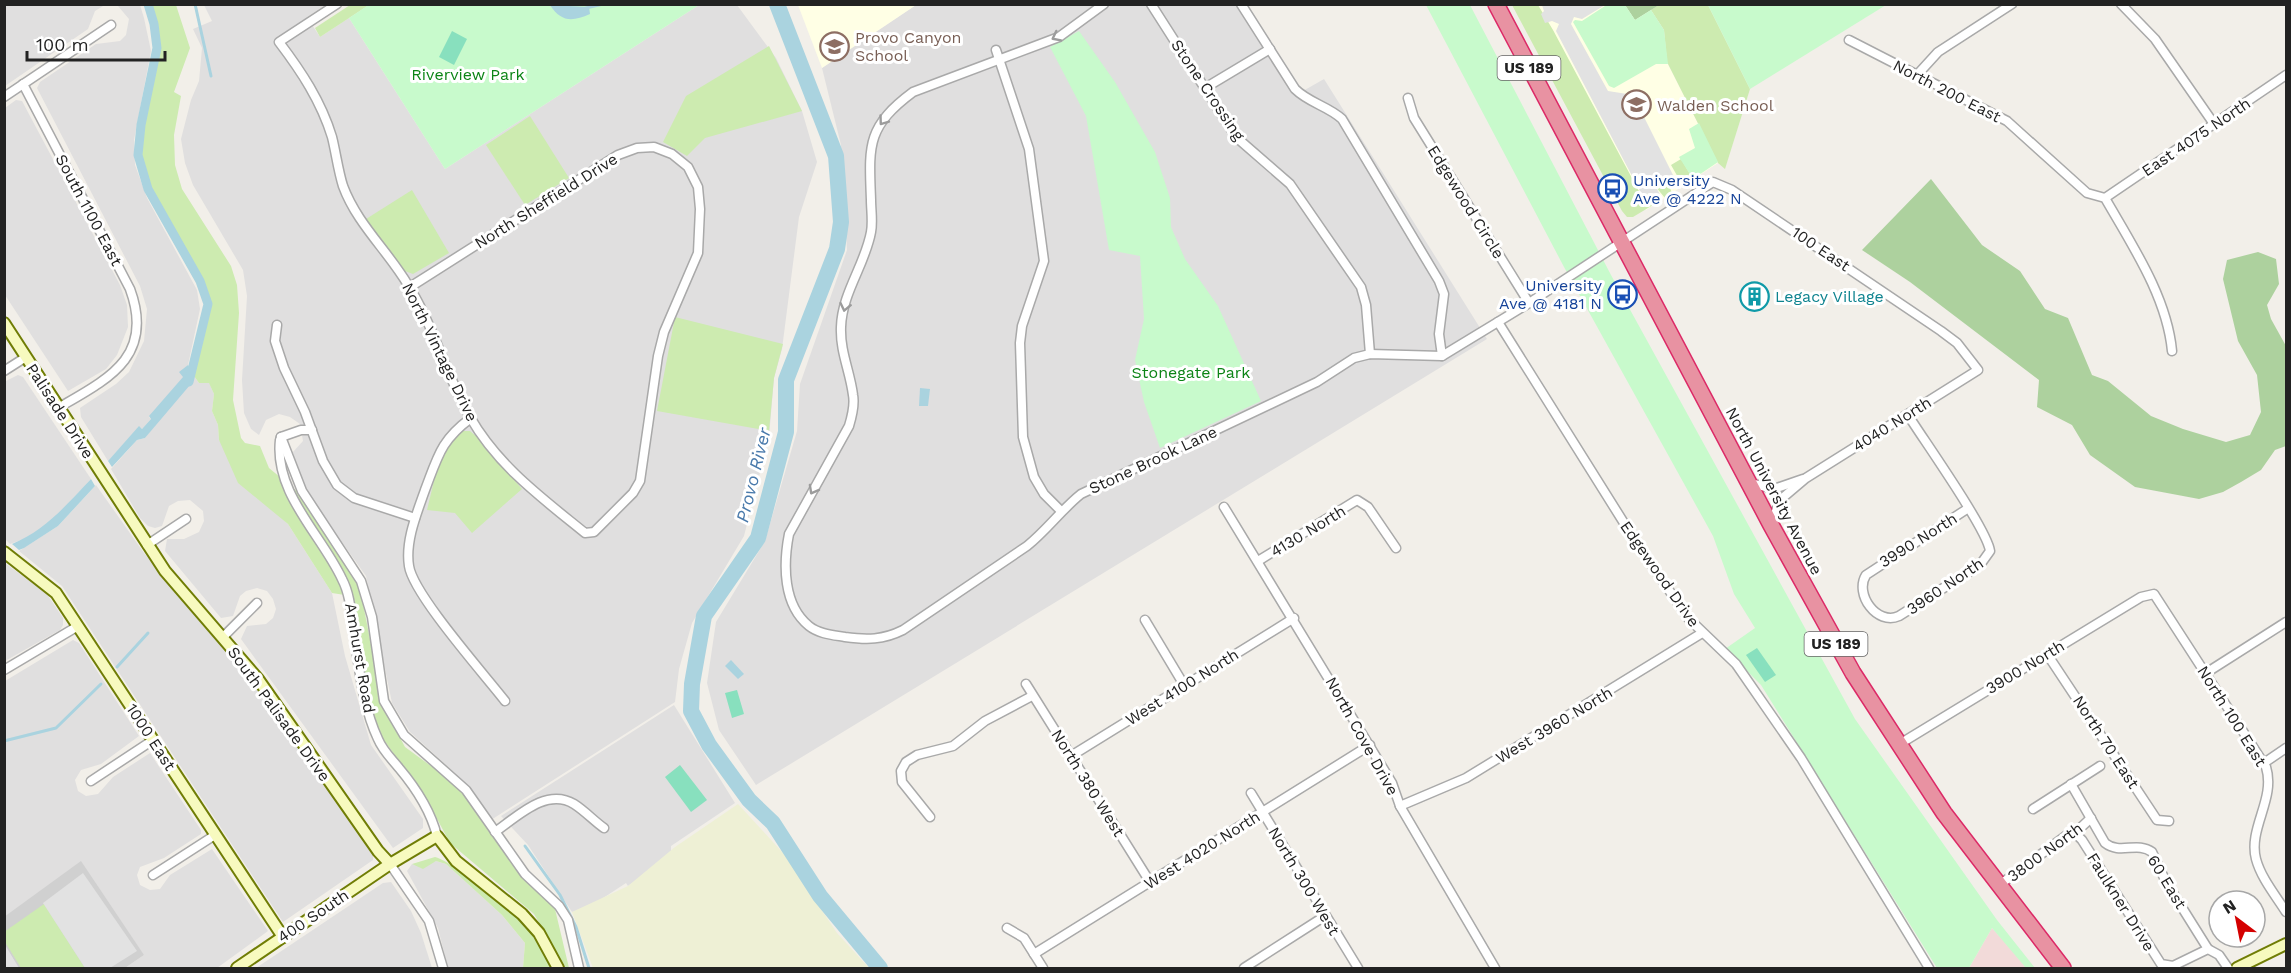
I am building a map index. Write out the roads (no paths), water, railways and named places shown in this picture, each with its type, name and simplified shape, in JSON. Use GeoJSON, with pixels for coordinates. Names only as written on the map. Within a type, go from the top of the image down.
{"type":"FeatureCollection","features":[{"type":"Feature","properties":{"kind":"highway","name":"North University Avenue"},"geometry":{"type":"LineString","coordinates":[[1496,4],[1829,633],[1898,745],[1998,886],[2063,969]]}},
{"type":"Feature","properties":{"kind":"street","name":"North Vintage Drive"},"geometry":{"type":"LineString","coordinates":[[337,4],[279,42],[319,103],[332,136],[344,186],[355,209],[372,237],[410,287],[471,418],[500,460],[531,490],[585,533],[594,532]]}},
{"type":"Feature","properties":{"kind":"street"},"geometry":{"type":"LineString","coordinates":[[1000,61],[1059,37],[1104,4]]}},
{"type":"Feature","properties":{"kind":"street","name":"Stone Crossing"},"geometry":{"type":"LineString","coordinates":[[1151,4],[1236,137],[1290,184],[1361,287],[1366,305],[1370,354]]}},
{"type":"Feature","properties":{"kind":"street"},"geometry":{"type":"LineString","coordinates":[[1241,4],[1295,89],[1304,98],[1334,112],[1342,119],[1439,281],[1444,294],[1438,334],[1442,356]]}},
{"type":"Feature","properties":{"kind":"street"},"geometry":{"type":"LineString","coordinates":[[1917,75],[1938,52],[2012,4]]}},
{"type":"Feature","properties":{"kind":"street"},"geometry":{"type":"LineString","coordinates":[[2121,4],[2155,39],[2214,124]]}},
{"type":"Feature","properties":{"kind":"street"},"geometry":{"type":"LineString","coordinates":[[4,97],[111,25]]}},
{"type":"Feature","properties":{"kind":"street","name":"North 200 East"},"geometry":{"type":"LineString","coordinates":[[1849,40],[2007,121],[2087,193],[2105,198]]}},
{"type":"Feature","properties":{"kind":"street"},"geometry":{"type":"LineString","coordinates":[[1205,88],[1270,49]]}},
{"type":"Feature","properties":{"kind":"street"},"geometry":{"type":"LineString","coordinates":[[996,50],[1029,149],[1044,261],[1022,326],[1020,343],[1023,437],[1034,477],[1044,494],[1061,511]]}},
{"type":"Feature","properties":{"kind":"street","name":"Stone Brook Lane"},"geometry":{"type":"LineString","coordinates":[[1000,61],[913,92],[895,106],[879,125],[869,146],[872,230],[865,258],[847,297],[841,324],[844,363],[854,395],[853,411],[849,426],[789,534],[785,555],[792,603],[810,627],[825,633],[868,640],[888,638],[1027,546],[1081,494],[1317,382],[1354,358],[1370,354]]}},
{"type":"Feature","properties":{"kind":"street","name":"East 4075 North"},"geometry":{"type":"LineString","coordinates":[[2105,198],[2286,75]]}},
{"type":"Feature","properties":{"kind":"street","name":"South 1100 East"},"geometry":{"type":"LineString","coordinates":[[23,84],[130,289],[137,311],[134,339],[118,371],[58,408]]}},
{"type":"Feature","properties":{"kind":"street","name":"Edgewood Circle"},"geometry":{"type":"LineString","coordinates":[[1408,98],[1414,118],[1529,303]]}},
{"type":"Feature","properties":{"kind":"street","name":"North Sheffield Drive"},"geometry":{"type":"LineString","coordinates":[[410,287],[618,155],[637,148],[654,147],[672,154],[688,167],[698,187],[698,253],[664,332],[658,356],[640,481],[633,493],[594,532]]}},
{"type":"Feature","properties":{"kind":"street","name":"100 East"},"geometry":{"type":"LineString","coordinates":[[1622,243],[1713,182],[1750,202],[1941,331],[1957,343],[1978,370]]}},
{"type":"Feature","properties":{"kind":"street"},"geometry":{"type":"LineString","coordinates":[[2105,198],[2163,308],[2170,327],[2172,351]]}},
{"type":"Feature","properties":{"kind":"street"},"geometry":{"type":"LineString","coordinates":[[1370,354],[1442,356],[1622,243]]}},
{"type":"Feature","properties":{"kind":"street","name":"Edgewood Drive"},"geometry":{"type":"LineString","coordinates":[[1498,321],[1634,539],[1688,618],[1736,664],[1783,731],[1894,907],[1929,969]]}},
{"type":"Feature","properties":{"kind":"street","name":"Palisade Drive"},"geometry":{"type":"LineString","coordinates":[[4,323],[97,469]]}},
{"type":"Feature","properties":{"kind":"street"},"geometry":{"type":"LineString","coordinates":[[277,325],[275,341],[323,461],[337,485],[354,498],[415,518]]}},
{"type":"Feature","properties":{"kind":"street"},"geometry":{"type":"LineString","coordinates":[[4,371],[26,357]]}},
{"type":"Feature","properties":{"kind":"street","name":"4040 North"},"geometry":{"type":"LineString","coordinates":[[1771,525],[1780,500],[1806,478],[1978,370]]}},
{"type":"Feature","properties":{"kind":"street"},"geometry":{"type":"LineString","coordinates":[[1908,415],[1967,509]]}},
{"type":"Feature","properties":{"kind":"street"},"geometry":{"type":"LineString","coordinates":[[471,418],[452,432],[445,442],[415,518],[408,551],[412,579],[419,592],[505,701]]}},
{"type":"Feature","properties":{"kind":"street"},"geometry":{"type":"LineString","coordinates":[[312,430],[301,430],[281,437],[302,491],[361,581],[372,617],[384,701],[404,735],[466,790],[525,874],[564,913],[568,920],[579,969]]}},
{"type":"Feature","properties":{"kind":"street","name":"Amhurst Road"},"geometry":{"type":"LineString","coordinates":[[281,437],[279,455],[285,485],[324,547],[347,591],[361,678],[376,736],[384,752],[400,770],[428,812],[437,836],[456,861],[522,914],[539,933],[558,969]]}},
{"type":"Feature","properties":{"kind":"street","name":"South Palisade Drive"},"geometry":{"type":"LineString","coordinates":[[97,469],[165,572],[265,688],[378,851],[400,875],[429,921],[443,969]]}},
{"type":"Feature","properties":{"kind":"street","name":"4040 North"},"geometry":{"type":"LineString","coordinates":[[1748,482],[1774,489],[1806,478]]}},
{"type":"Feature","properties":{"kind":"street","name":"4130 North"},"geometry":{"type":"LineString","coordinates":[[1258,561],[1357,500],[1368,507],[1396,548]]}},
{"type":"Feature","properties":{"kind":"street","name":"North Cove Drive"},"geometry":{"type":"LineString","coordinates":[[1224,507],[1370,745],[1392,783],[1400,806],[1495,969]]}},
{"type":"Feature","properties":{"kind":"street","name":"3960 North"},"geometry":{"type":"LineString","coordinates":[[1869,604],[1883,619],[1895,618],[1980,565],[1989,554],[1988,542],[1967,509]]}},
{"type":"Feature","properties":{"kind":"street","name":"3990 North"},"geometry":{"type":"LineString","coordinates":[[1869,604],[1862,586],[1868,572],[1967,509]]}},
{"type":"Feature","properties":{"kind":"street"},"geometry":{"type":"LineString","coordinates":[[147,545],[186,519]]}},
{"type":"Feature","properties":{"kind":"street","name":"1000 East"},"geometry":{"type":"LineString","coordinates":[[4,552],[51,587],[283,937]]}},
{"type":"Feature","properties":{"kind":"street","name":"3900 North"},"geometry":{"type":"LineString","coordinates":[[1898,745],[2141,597],[2154,594]]}},
{"type":"Feature","properties":{"kind":"street","name":"North 100 East"},"geometry":{"type":"LineString","coordinates":[[2154,594],[2264,763],[2269,784],[2256,836],[2256,858],[2263,876],[2286,912]]}},
{"type":"Feature","properties":{"kind":"street"},"geometry":{"type":"LineString","coordinates":[[223,637],[257,603]]}},
{"type":"Feature","properties":{"kind":"street","name":"West 4100 North"},"geometry":{"type":"LineString","coordinates":[[1071,756],[1294,618]]}},
{"type":"Feature","properties":{"kind":"street"},"geometry":{"type":"LineString","coordinates":[[1145,620],[1184,685]]}},
{"type":"Feature","properties":{"kind":"street"},"geometry":{"type":"LineString","coordinates":[[2206,673],[2286,622]]}},
{"type":"Feature","properties":{"kind":"street"},"geometry":{"type":"LineString","coordinates":[[4,670],[78,626]]}},
{"type":"Feature","properties":{"kind":"street","name":"West 3960 North"},"geometry":{"type":"LineString","coordinates":[[1400,806],[1466,778],[1702,633]]}},
{"type":"Feature","properties":{"kind":"street","name":"North 70 East"},"geometry":{"type":"LineString","coordinates":[[2047,654],[2157,820],[2169,821]]}},
{"type":"Feature","properties":{"kind":"street","name":"North 380 West"},"geometry":{"type":"LineString","coordinates":[[1026,684],[1150,882]]}},
{"type":"Feature","properties":{"kind":"street"},"geometry":{"type":"LineString","coordinates":[[930,817],[902,782],[901,771],[906,762],[917,755],[953,746],[990,718],[1032,696]]}},
{"type":"Feature","properties":{"kind":"street"},"geometry":{"type":"LineString","coordinates":[[91,781],[153,740]]}},
{"type":"Feature","properties":{"kind":"street","name":"West 4020 North"},"geometry":{"type":"LineString","coordinates":[[1034,954],[1370,745]]}},
{"type":"Feature","properties":{"kind":"street"},"geometry":{"type":"LineString","coordinates":[[2264,763],[2286,748]]}},
{"type":"Feature","properties":{"kind":"street"},"geometry":{"type":"LineString","coordinates":[[2033,809],[2100,766]]}},
{"type":"Feature","properties":{"kind":"street","name":"60 East"},"geometry":{"type":"LineString","coordinates":[[2071,784],[2102,840],[2110,847],[2142,847],[2152,852],[2166,882],[2207,947]]}},
{"type":"Feature","properties":{"kind":"street","name":"North 300 West"},"geometry":{"type":"LineString","coordinates":[[1251,792],[1358,969]]}},
{"type":"Feature","properties":{"kind":"street"},"geometry":{"type":"LineString","coordinates":[[495,832],[536,804],[557,799],[571,802],[604,828]]}},
{"type":"Feature","properties":{"kind":"street","name":"3800 North"},"geometry":{"type":"LineString","coordinates":[[1998,886],[2067,834],[2074,833],[2091,818]]}},
{"type":"Feature","properties":{"kind":"street","name":"Faulkner Drive"},"geometry":{"type":"LineString","coordinates":[[2074,833],[2082,840],[2161,964],[2173,966],[2208,949]]}},
{"type":"Feature","properties":{"kind":"street"},"geometry":{"type":"LineString","coordinates":[[153,874],[215,835]]}},
{"type":"Feature","properties":{"kind":"street","name":"400 South"},"geometry":{"type":"LineString","coordinates":[[237,969],[390,864],[437,836]]}},
{"type":"Feature","properties":{"kind":"street"},"geometry":{"type":"LineString","coordinates":[[1245,969],[1326,916]]}},
{"type":"Feature","properties":{"kind":"street"},"geometry":{"type":"LineString","coordinates":[[1007,928],[1021,935],[1043,969]]}},
{"type":"Feature","properties":{"kind":"street"},"geometry":{"type":"LineString","coordinates":[[2237,969],[2286,944]]}},
{"type":"Feature","properties":{"kind":"street"},"geometry":{"type":"LineString","coordinates":[[2208,949],[2219,955],[2228,969]]}},
{"type":"Feature","properties":{"kind":"water"},"geometry":{"type":"Polygon","coordinates":[[[550,5],[589,7],[590,14],[567,19],[558,15],[550,5]]]}},
{"type":"Feature","properties":{"kind":"water"},"geometry":{"type":"Polygon","coordinates":[[[188,365],[194,376],[190,385],[145,438],[137,440],[112,467],[108,461],[139,426],[142,429],[151,419],[149,416],[183,377],[179,372],[188,365]]]}},
{"type":"Feature","properties":{"kind":"water"},"geometry":{"type":"Polygon","coordinates":[[[920,388],[930,389],[928,406],[919,406],[920,388]]]}},
{"type":"Feature","properties":{"kind":"water"},"geometry":{"type":"Polygon","coordinates":[[[91,479],[95,486],[58,526],[19,550],[12,544],[45,524],[91,479]]]}},
{"type":"Feature","properties":{"kind":"water"},"geometry":{"type":"Polygon","coordinates":[[[731,660],[744,674],[738,679],[725,666],[731,660]]]}},
{"type":"Feature","properties":{"kind":"waterway"},"geometry":{"type":"LineString","coordinates":[[148,4],[154,24],[157,48],[141,125],[138,155],[148,189],[200,281],[208,304],[189,382]]}},
{"type":"Feature","properties":{"kind":"waterway"},"geometry":{"type":"LineString","coordinates":[[195,4],[211,76]]}},
{"type":"Feature","properties":{"kind":"waterway"},"geometry":{"type":"LineString","coordinates":[[586,8],[603,4]]}},
{"type":"Feature","properties":{"kind":"waterway","name":"Provo River"},"geometry":{"type":"LineString","coordinates":[[777,4],[836,156],[841,222],[837,249],[786,380],[786,432],[758,538],[704,616],[692,684],[691,711],[709,745],[749,800],[773,823],[820,896],[880,968]]}},
{"type":"Feature","properties":{"kind":"waterway"},"geometry":{"type":"LineString","coordinates":[[117,667],[148,633]]}},
{"type":"Feature","properties":{"kind":"waterway"},"geometry":{"type":"LineString","coordinates":[[4,741],[56,728],[101,684]]}},
{"type":"Feature","properties":{"kind":"waterway"},"geometry":{"type":"LineString","coordinates":[[525,846],[560,895],[576,927],[589,968]]}},
{"type":"Feature","properties":{"kind":"place","name":"Provo Canyon School"},"geometry":{"type":"Point","coordinates":[834,46]}},
{"type":"Feature","properties":{"kind":"place","name":"Walden School"},"geometry":{"type":"Point","coordinates":[1636,105]}},
{"type":"Feature","properties":{"kind":"place","name":"University Ave @ 4222 N"},"geometry":{"type":"Point","coordinates":[1612,189]}},
{"type":"Feature","properties":{"kind":"place","name":"University Ave @ 4181 N"},"geometry":{"type":"Point","coordinates":[1623,294]}},
{"type":"Feature","properties":{"kind":"place","name":"Legacy Village"},"geometry":{"type":"Point","coordinates":[1754,296]}},
{"type":"Feature","properties":{"kind":"park label","name":"Riverview Park"},"geometry":{"type":"Point","coordinates":[468,74]}},
{"type":"Feature","properties":{"kind":"park label","name":"Stonegate Park"},"geometry":{"type":"Point","coordinates":[1191,372]}}]}
